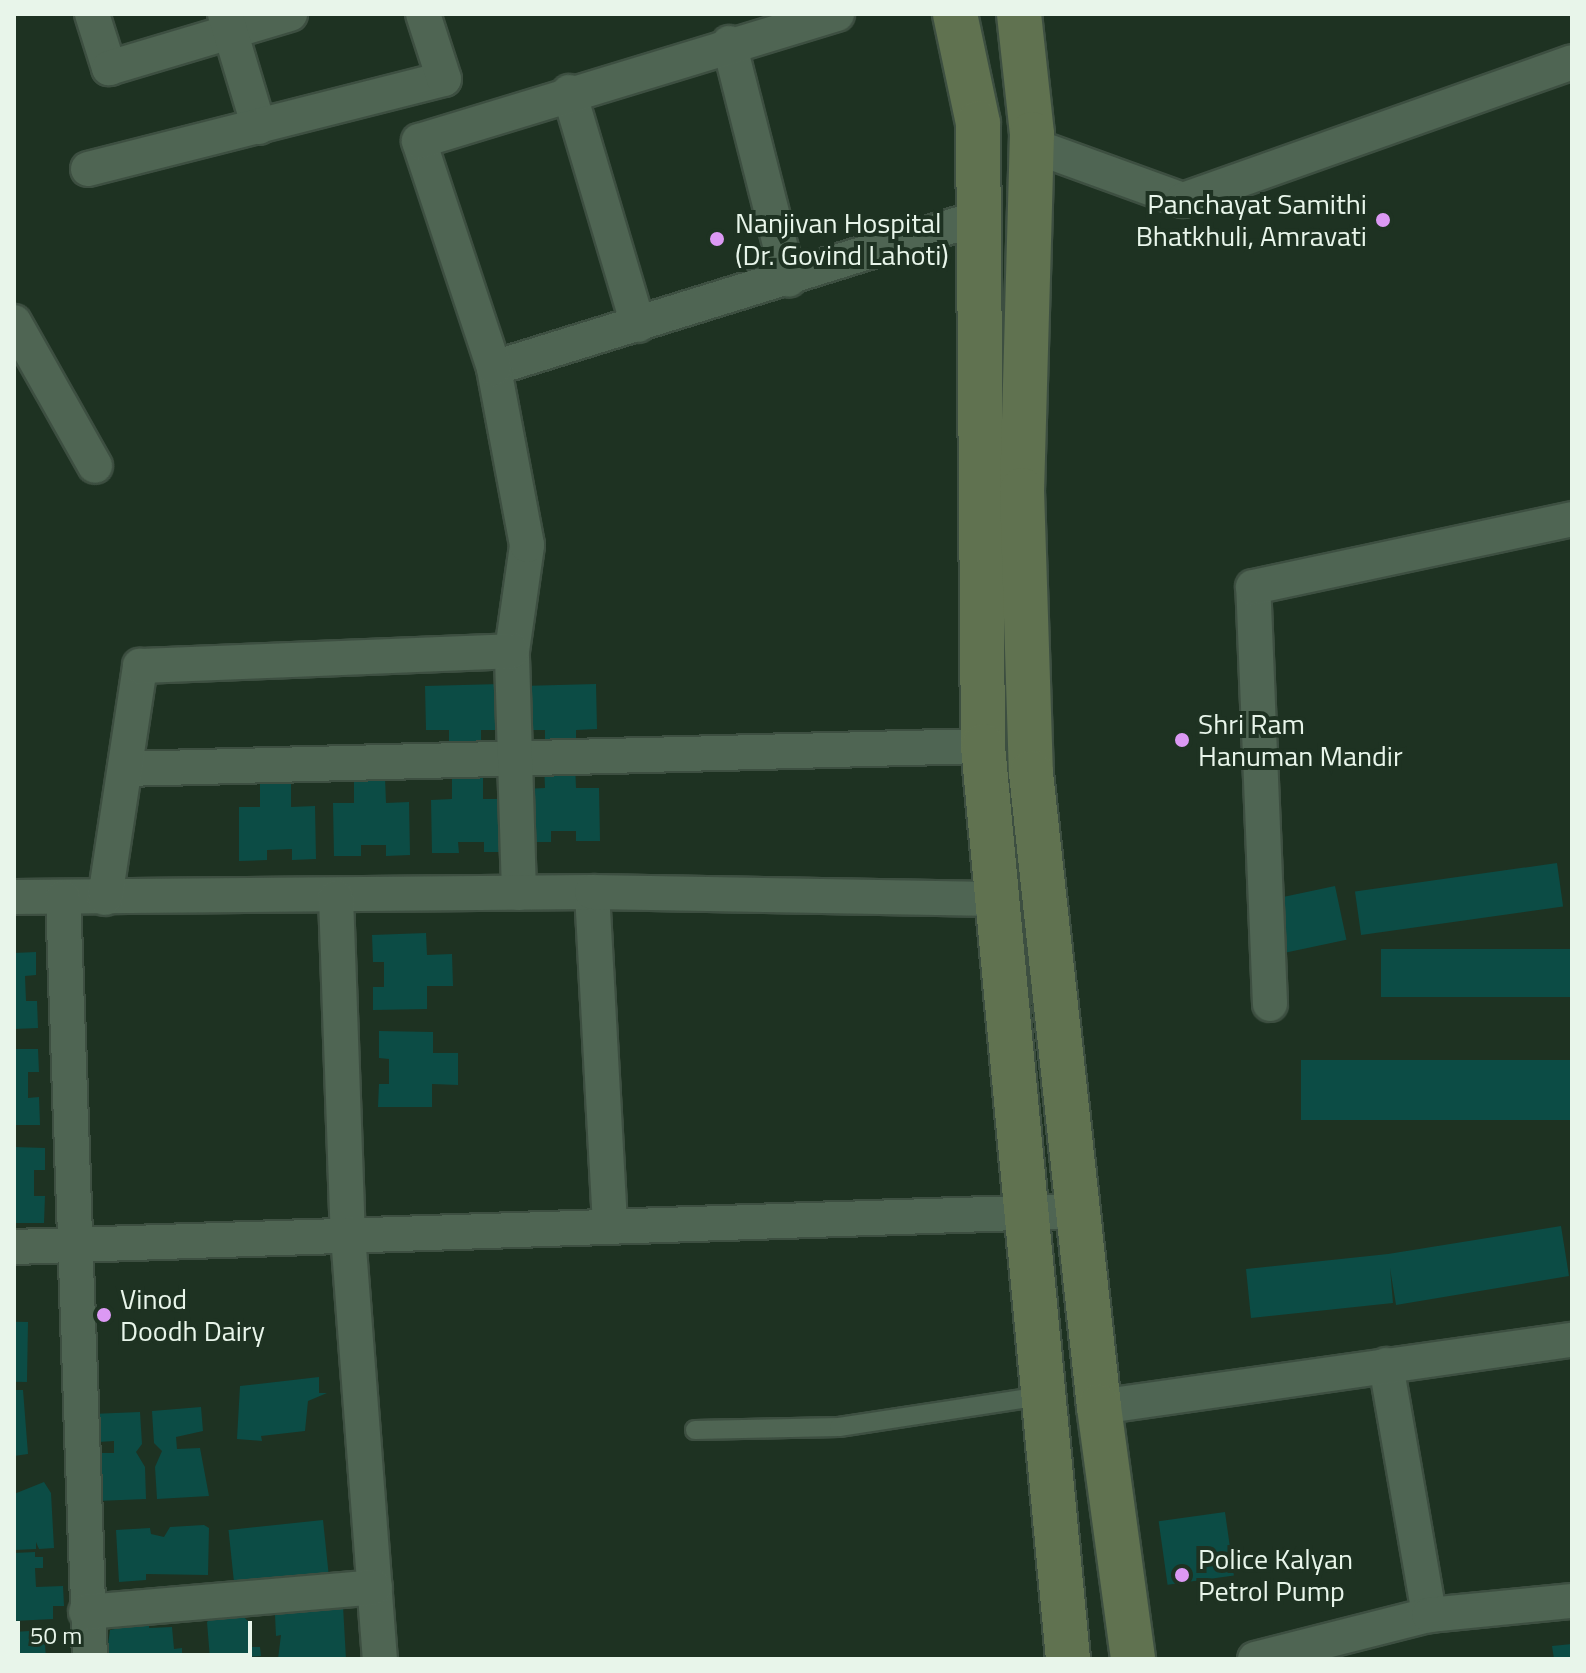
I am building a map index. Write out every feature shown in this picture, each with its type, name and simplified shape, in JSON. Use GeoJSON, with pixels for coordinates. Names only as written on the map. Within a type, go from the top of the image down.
{"type":"FeatureCollection","features":[{"type":"Feature","properties":{"kind":"street"},"geometry":{"type":"LineString","coordinates":[[92,14],[109,68],[228,23],[290,14]]}},
{"type":"Feature","properties":{"kind":"street"},"geometry":{"type":"LineString","coordinates":[[88,169],[444,79],[423,14]]}},
{"type":"Feature","properties":{"kind":"street"},"geometry":{"type":"LineString","coordinates":[[519,893],[512,651],[527,560],[494,368],[419,141],[729,43],[837,14]]}},
{"type":"Feature","properties":{"kind":"street"},"geometry":{"type":"LineString","coordinates":[[955,14],[978,123],[975,219],[983,746],[994,899],[1027,1212],[1041,1396],[1068,1659]]}},
{"type":"Feature","properties":{"kind":"street"},"geometry":{"type":"LineString","coordinates":[[1019,14],[1031,145],[1022,490],[1031,773],[1099,1407],[1133,1659]]}},
{"type":"Feature","properties":{"kind":"street"},"geometry":{"type":"LineString","coordinates":[[228,23],[259,127]]}},
{"type":"Feature","properties":{"kind":"street"},"geometry":{"type":"LineString","coordinates":[[729,43],[789,280]]}},
{"type":"Feature","properties":{"kind":"street"},"geometry":{"type":"LineString","coordinates":[[1031,145],[1183,200],[1572,62]]}},
{"type":"Feature","properties":{"kind":"street"},"geometry":{"type":"LineString","coordinates":[[569,92],[638,325]]}},
{"type":"Feature","properties":{"kind":"street"},"geometry":{"type":"LineString","coordinates":[[494,368],[789,280],[975,219]]}},
{"type":"Feature","properties":{"kind":"street"},"geometry":{"type":"LineString","coordinates":[[14,322],[95,466]]}},
{"type":"Feature","properties":{"kind":"street"},"geometry":{"type":"LineString","coordinates":[[1270,1004],[1253,587],[1572,519]]}},
{"type":"Feature","properties":{"kind":"street"},"geometry":{"type":"LineString","coordinates":[[105,898],[140,666],[512,651]]}},
{"type":"Feature","properties":{"kind":"street"},"geometry":{"type":"LineString","coordinates":[[125,769],[983,746]]}},
{"type":"Feature","properties":{"kind":"street"},"geometry":{"type":"LineString","coordinates":[[14,897],[336,897],[592,892],[994,899]]}},
{"type":"Feature","properties":{"kind":"street"},"geometry":{"type":"LineString","coordinates":[[592,892],[610,1226]]}},
{"type":"Feature","properties":{"kind":"street"},"geometry":{"type":"LineString","coordinates":[[63,897],[90,1659]]}},
{"type":"Feature","properties":{"kind":"street"},"geometry":{"type":"LineString","coordinates":[[336,897],[348,1235],[380,1659]]}},
{"type":"Feature","properties":{"kind":"street"},"geometry":{"type":"LineString","coordinates":[[14,1247],[1078,1211]]}},
{"type":"Feature","properties":{"kind":"street"},"geometry":{"type":"LineString","coordinates":[[1099,1407],[1572,1340]]}},
{"type":"Feature","properties":{"kind":"street"},"geometry":{"type":"LineString","coordinates":[[1386,1365],[1429,1615]]}},
{"type":"Feature","properties":{"kind":"street"},"geometry":{"type":"LineString","coordinates":[[86,1612],[375,1587]]}},
{"type":"Feature","properties":{"kind":"street"},"geometry":{"type":"LineString","coordinates":[[1255,1659],[1429,1615],[1572,1601]]}},
{"type":"Feature","properties":{"kind":"lane"},"geometry":{"type":"LineString","coordinates":[[695,1430],[839,1427],[1041,1396]]}},
{"type":"Feature","properties":{"kind":"building"},"geometry":{"type":"Polygon","coordinates":[[[501,684],[502,730],[481,730],[481,755],[449,756],[449,730],[426,730],[425,686],[501,684]]]}},
{"type":"Feature","properties":{"kind":"building"},"geometry":{"type":"Polygon","coordinates":[[[596,684],[597,729],[576,730],[576,755],[545,755],[545,730],[521,730],[521,686],[596,684]]]}},
{"type":"Feature","properties":{"kind":"building"},"geometry":{"type":"Polygon","coordinates":[[[544,763],[575,763],[576,788],[599,788],[600,841],[576,841],[576,831],[551,831],[551,842],[524,842],[523,789],[545,788],[544,763]]]}},
{"type":"Feature","properties":{"kind":"building"},"geometry":{"type":"Polygon","coordinates":[[[452,774],[483,774],[483,799],[507,799],[507,852],[484,852],[484,842],[458,842],[459,853],[432,853],[431,800],[452,799],[452,774]]]}},
{"type":"Feature","properties":{"kind":"building"},"geometry":{"type":"Polygon","coordinates":[[[354,777],[385,777],[386,803],[409,802],[410,855],[386,856],[386,845],[361,845],[361,856],[334,856],[333,803],[354,803],[354,777]]]}},
{"type":"Feature","properties":{"kind":"building"},"geometry":{"type":"Polygon","coordinates":[[[260,781],[291,781],[291,807],[315,806],[316,859],[292,860],[292,849],[267,850],[267,860],[239,861],[239,807],[260,807],[260,781]]]}},
{"type":"Feature","properties":{"kind":"building"},"geometry":{"type":"Polygon","coordinates":[[[1557,863],[1563,907],[1361,935],[1355,891],[1557,863]]]}},
{"type":"Feature","properties":{"kind":"building"},"geometry":{"type":"Polygon","coordinates":[[[1335,886],[1346,940],[1284,953],[1272,899],[1335,886]]]}},
{"type":"Feature","properties":{"kind":"building"},"geometry":{"type":"Polygon","coordinates":[[[426,933],[427,955],[452,954],[453,986],[427,986],[427,1009],[373,1010],[373,987],[384,987],[384,962],[373,962],[372,935],[426,933]]]}},
{"type":"Feature","properties":{"kind":"building"},"geometry":{"type":"Polygon","coordinates":[[[1381,949],[1572,949],[1572,997],[1381,997],[1381,949]]]}},
{"type":"Feature","properties":{"kind":"building"},"geometry":{"type":"Polygon","coordinates":[[[36,952],[36,975],[25,976],[26,1001],[37,1001],[38,1028],[14,1029],[14,953],[36,952]]]}},
{"type":"Feature","properties":{"kind":"building"},"geometry":{"type":"Polygon","coordinates":[[[379,1031],[433,1032],[433,1053],[458,1053],[458,1085],[432,1084],[432,1107],[378,1107],[379,1084],[389,1084],[389,1059],[379,1058],[379,1031]]]}},
{"type":"Feature","properties":{"kind":"building"},"geometry":{"type":"Polygon","coordinates":[[[14,1049],[38,1049],[39,1072],[28,1072],[28,1098],[39,1097],[40,1125],[14,1125],[14,1049]]]}},
{"type":"Feature","properties":{"kind":"building"},"geometry":{"type":"Polygon","coordinates":[[[1301,1060],[1572,1060],[1572,1120],[1301,1120],[1301,1060]]]}},
{"type":"Feature","properties":{"kind":"building"},"geometry":{"type":"Polygon","coordinates":[[[14,1147],[45,1148],[45,1170],[34,1170],[34,1196],[45,1196],[44,1223],[14,1223],[14,1147]]]}},
{"type":"Feature","properties":{"kind":"building"},"geometry":{"type":"Polygon","coordinates":[[[1561,1226],[1569,1276],[1396,1305],[1390,1268],[1393,1303],[1251,1318],[1246,1269],[1388,1254],[1561,1226]]]}},
{"type":"Feature","properties":{"kind":"building"},"geometry":{"type":"Polygon","coordinates":[[[14,1322],[28,1322],[27,1382],[14,1382],[14,1322]]]}},
{"type":"Feature","properties":{"kind":"building"},"geometry":{"type":"Polygon","coordinates":[[[319,1377],[319,1393],[327,1393],[308,1401],[305,1431],[261,1436],[262,1441],[237,1439],[240,1386],[319,1377]]]}},
{"type":"Feature","properties":{"kind":"building"},"geometry":{"type":"Polygon","coordinates":[[[14,1390],[23,1390],[28,1454],[14,1456],[14,1390]]]}},
{"type":"Feature","properties":{"kind":"building"},"geometry":{"type":"Polygon","coordinates":[[[201,1407],[203,1431],[176,1437],[177,1449],[200,1448],[209,1496],[157,1499],[155,1467],[162,1451],[154,1443],[152,1411],[201,1407]]]}},
{"type":"Feature","properties":{"kind":"building"},"geometry":{"type":"Polygon","coordinates":[[[140,1412],[142,1444],[136,1452],[145,1467],[146,1499],[97,1501],[101,1468],[95,1468],[95,1453],[114,1453],[114,1441],[98,1442],[91,1414],[140,1412]]]}},
{"type":"Feature","properties":{"kind":"building"},"geometry":{"type":"Polygon","coordinates":[[[44,1482],[51,1493],[54,1548],[39,1549],[36,1542],[36,1549],[14,1550],[14,1494],[44,1482]]]}},
{"type":"Feature","properties":{"kind":"building"},"geometry":{"type":"Polygon","coordinates":[[[1225,1512],[1234,1575],[1168,1585],[1159,1521],[1225,1512]]]}},
{"type":"Feature","properties":{"kind":"building"},"geometry":{"type":"Polygon","coordinates":[[[323,1520],[329,1573],[234,1583],[229,1530],[323,1520]]]}},
{"type":"Feature","properties":{"kind":"building"},"geometry":{"type":"Polygon","coordinates":[[[204,1525],[209,1528],[208,1575],[146,1574],[146,1580],[119,1582],[116,1530],[150,1528],[151,1534],[164,1537],[170,1527],[204,1525]]]}},
{"type":"Feature","properties":{"kind":"building"},"geometry":{"type":"Polygon","coordinates":[[[35,1552],[35,1557],[43,1557],[43,1568],[35,1568],[36,1587],[63,1586],[64,1606],[53,1606],[53,1619],[14,1621],[14,1553],[35,1552]]]}},
{"type":"Feature","properties":{"kind":"building"},"geometry":{"type":"Polygon","coordinates":[[[343,1606],[346,1659],[278,1659],[281,1635],[276,1636],[275,1615],[343,1606]]]}},
{"type":"Feature","properties":{"kind":"building"},"geometry":{"type":"Polygon","coordinates":[[[239,1613],[248,1621],[251,1647],[260,1647],[261,1656],[210,1659],[207,1622],[214,1615],[239,1613]]]}},
{"type":"Feature","properties":{"kind":"building"},"geometry":{"type":"Polygon","coordinates":[[[149,1622],[149,1628],[172,1627],[174,1649],[182,1648],[182,1659],[106,1659],[110,1630],[149,1622]]]}},
{"type":"Feature","properties":{"kind":"building"},"geometry":{"type":"Polygon","coordinates":[[[44,1630],[46,1659],[16,1659],[14,1632],[44,1630]]]}},
{"type":"Feature","properties":{"kind":"building"},"geometry":{"type":"Polygon","coordinates":[[[1572,1644],[1572,1659],[1554,1659],[1552,1646],[1572,1644]]]}},
{"type":"Feature","properties":{"kind":"place","name":"Panchayat Samithi Bhatkhuli, Amravati"},"geometry":{"type":"Point","coordinates":[1383,220]}},
{"type":"Feature","properties":{"kind":"place","name":"Nanjivan Hospital (Dr. Govind Lahoti)"},"geometry":{"type":"Point","coordinates":[717,239]}},
{"type":"Feature","properties":{"kind":"place","name":"Shri Ram Hanuman Mandir"},"geometry":{"type":"Point","coordinates":[1182,740]}},
{"type":"Feature","properties":{"kind":"place","name":"Vinod Doodh Dairy"},"geometry":{"type":"Point","coordinates":[104,1315]}},
{"type":"Feature","properties":{"kind":"place","name":"Police Kalyan Petrol Pump"},"geometry":{"type":"Point","coordinates":[1182,1575]}}]}
